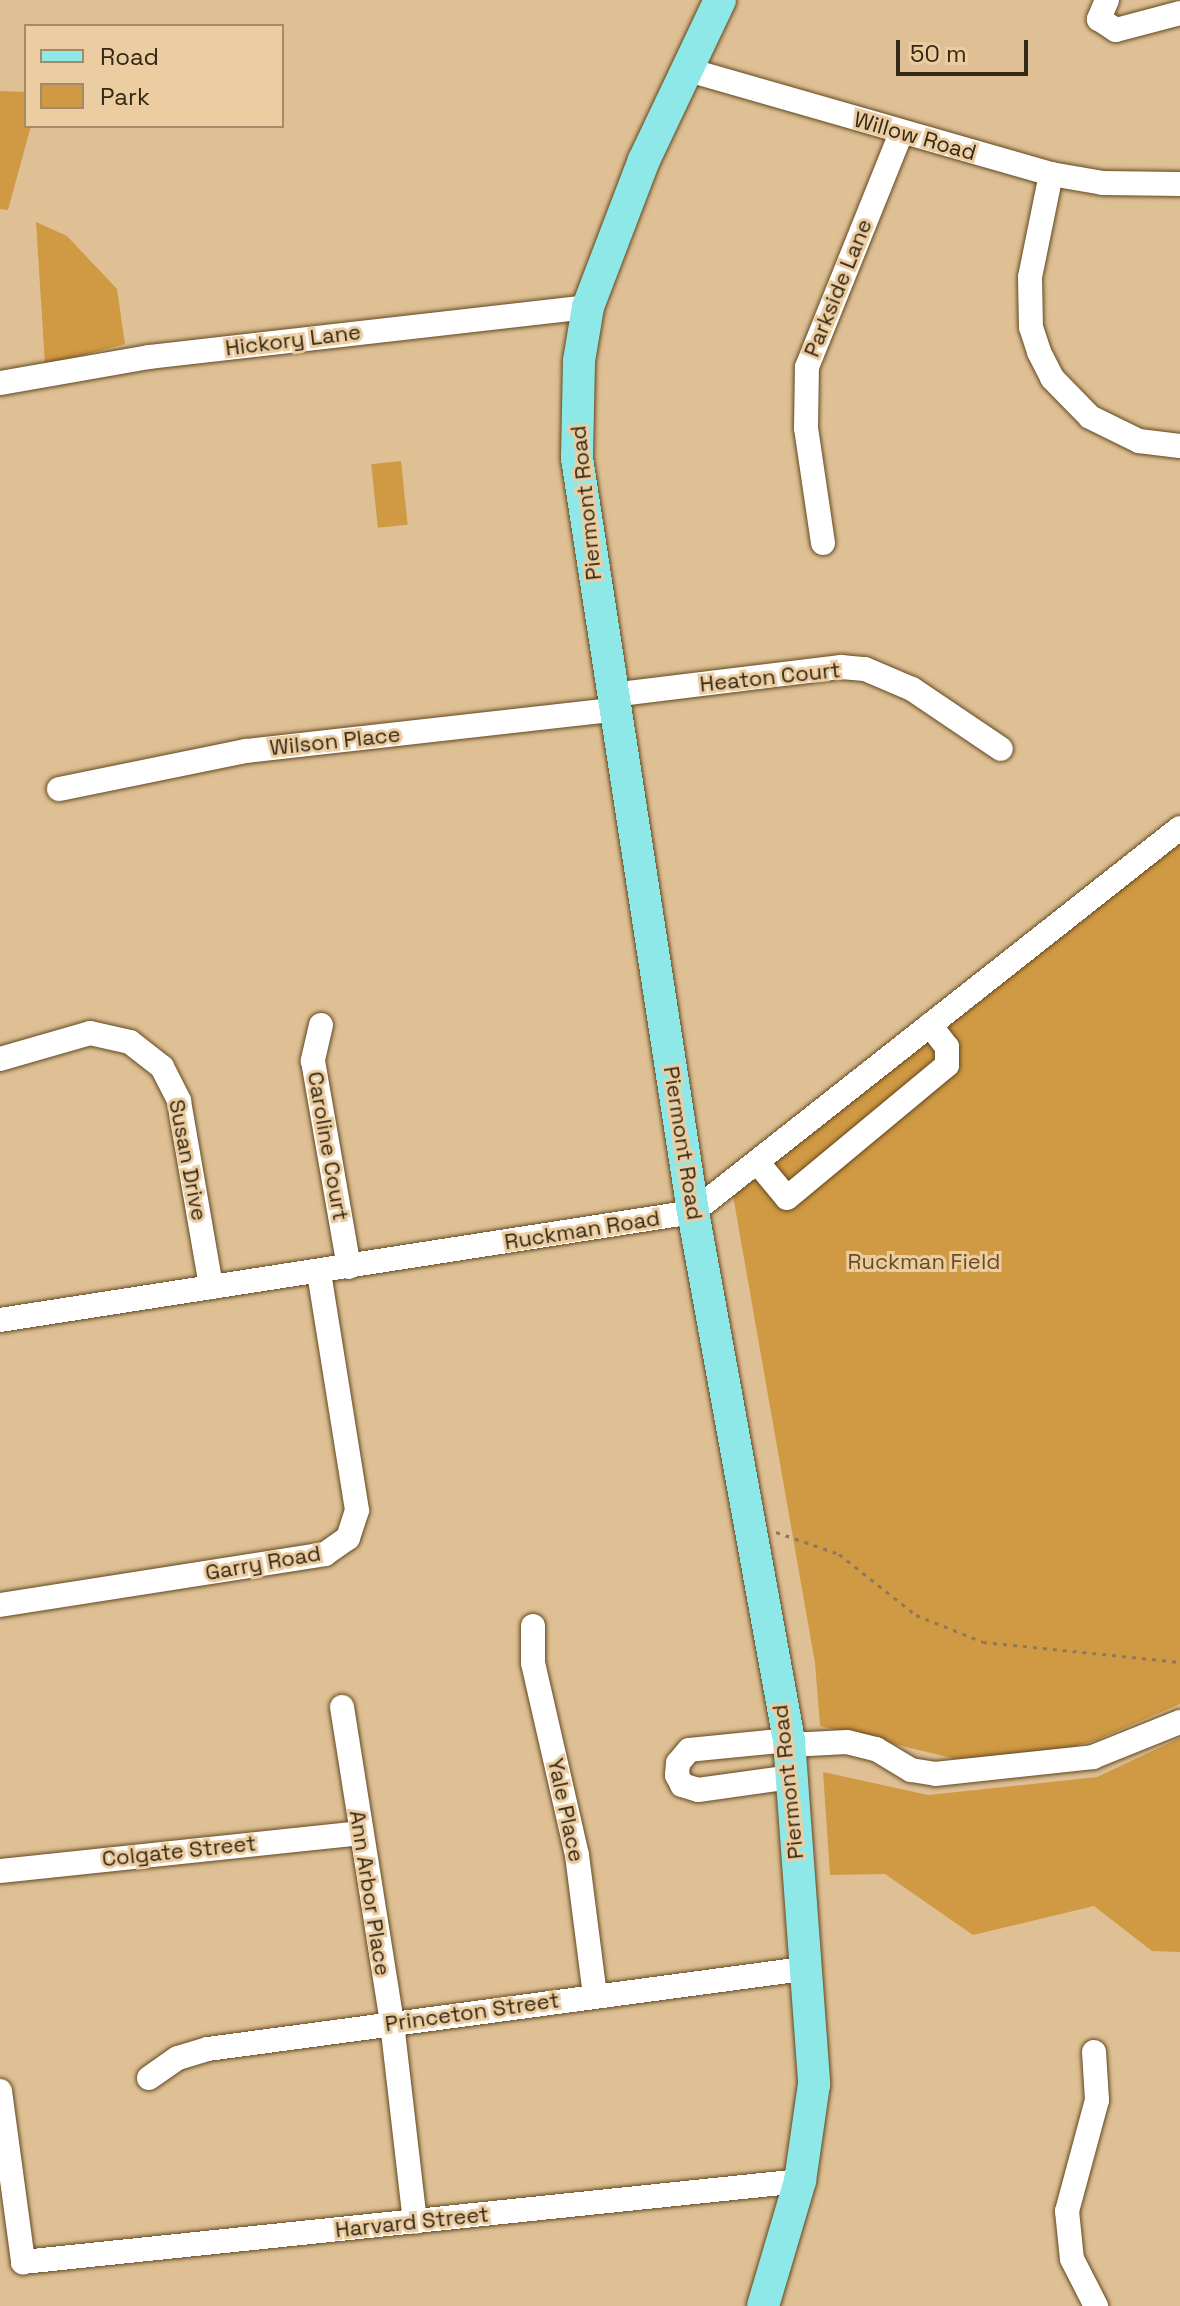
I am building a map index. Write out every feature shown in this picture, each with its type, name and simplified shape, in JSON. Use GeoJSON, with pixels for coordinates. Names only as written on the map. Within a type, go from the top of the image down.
{"type":"FeatureCollection","features":[{"type":"Feature","properties":{"kind":"main road","name":"Piermont Road"},"geometry":{"type":"LineString","coordinates":[[720,0],[685,69],[604,256],[588,307],[579,361],[577,458],[693,1212],[789,1742],[803,1969],[814,2084],[800,2181],[763,2306]]}},
{"type":"Feature","properties":{"kind":"street"},"geometry":{"type":"LineString","coordinates":[[1107,0],[1099,19],[1116,30],[1180,13]]}},
{"type":"Feature","properties":{"kind":"street","name":"Willow Road"},"geometry":{"type":"LineString","coordinates":[[685,69],[1051,174],[1148,186],[1180,184]]}},
{"type":"Feature","properties":{"kind":"street","name":"Parkside Lane"},"geometry":{"type":"LineString","coordinates":[[823,543],[806,428],[807,367],[901,133]]}},
{"type":"Feature","properties":{"kind":"street"},"geometry":{"type":"LineString","coordinates":[[1051,174],[1029,289],[1039,352],[1052,378],[1090,417],[1139,441],[1180,446]]}},
{"type":"Feature","properties":{"kind":"street","name":"Hickory Lane"},"geometry":{"type":"LineString","coordinates":[[0,383],[149,357],[588,307]]}},
{"type":"Feature","properties":{"kind":"street","name":"Heaton Court"},"geometry":{"type":"LineString","coordinates":[[613,702],[841,667],[865,669],[912,689],[1001,749]]}},
{"type":"Feature","properties":{"kind":"street","name":"Wilson Place"},"geometry":{"type":"LineString","coordinates":[[59,789],[246,751],[613,702]]}},
{"type":"Feature","properties":{"kind":"street","name":"Ruckman Road"},"geometry":{"type":"LineString","coordinates":[[0,1320],[693,1212],[1180,828]]}},
{"type":"Feature","properties":{"kind":"street","name":"Caroline Court"},"geometry":{"type":"LineString","coordinates":[[321,1025],[313,1061],[349,1267]]}},
{"type":"Feature","properties":{"kind":"street"},"geometry":{"type":"LineString","coordinates":[[758,1163],[787,1198],[947,1065],[947,1047],[930,1025]]}},
{"type":"Feature","properties":{"kind":"street","name":"Susan Drive"},"geometry":{"type":"LineString","coordinates":[[0,1059],[90,1033],[130,1042],[162,1067],[179,1101],[211,1287]]}},
{"type":"Feature","properties":{"kind":"street","name":"Garry Road"},"geometry":{"type":"LineString","coordinates":[[0,1605],[325,1554],[348,1538],[357,1510],[319,1272]]}},
{"type":"Feature","properties":{"kind":"street","name":"Yale Place"},"geometry":{"type":"LineString","coordinates":[[533,1626],[533,1663],[577,1855],[595,1995]]}},
{"type":"Feature","properties":{"kind":"street","name":"Ann Arbor Place"},"geometry":{"type":"LineString","coordinates":[[342,1707],[359,1833],[392,2023],[415,2222]]}},
{"type":"Feature","properties":{"kind":"street"},"geometry":{"type":"LineString","coordinates":[[792,1777],[698,1790],[682,1785],[677,1775],[678,1763],[689,1750],[789,1742],[847,1742],[876,1749],[911,1770],[935,1774],[1093,1757],[1180,1722]]}},
{"type":"Feature","properties":{"kind":"street","name":"Colgate Street"},"geometry":{"type":"LineString","coordinates":[[0,1871],[359,1833]]}},
{"type":"Feature","properties":{"kind":"street","name":"Princeton Street"},"geometry":{"type":"LineString","coordinates":[[149,2078],[178,2058],[208,2049],[803,1969]]}},
{"type":"Feature","properties":{"kind":"street"},"geometry":{"type":"LineString","coordinates":[[1094,2052],[1097,2100],[1067,2211],[1072,2259],[1096,2306]]}},
{"type":"Feature","properties":{"kind":"street","name":"Harvard Street"},"geometry":{"type":"LineString","coordinates":[[0,2091],[23,2262],[800,2181]]}},
{"type":"Feature","properties":{"kind":"path"},"geometry":{"type":"LineString","coordinates":[[750,1523],[839,1554],[916,1615],[983,1642],[1180,1662]]}},
{"type":"Feature","properties":{"kind":"green space"},"geometry":{"type":"Polygon","coordinates":[[[0,91],[24,92],[24,128],[30,128],[8,210],[0,209],[0,91]]]}},
{"type":"Feature","properties":{"kind":"green space"},"geometry":{"type":"Polygon","coordinates":[[[36,222],[67,236],[117,289],[125,344],[45,365],[36,222]]]}},
{"type":"Feature","properties":{"kind":"green space"},"geometry":{"type":"Polygon","coordinates":[[[401,461],[408,525],[378,528],[371,464],[401,461]]]}},
{"type":"Feature","properties":{"kind":"green space","name":"Ruckman Field"},"geometry":{"type":"Polygon","coordinates":[[[1180,830],[1180,1704],[1096,1740],[997,1769],[820,1726],[815,1663],[732,1190],[1180,830]]]}},
{"type":"Feature","properties":{"kind":"green space"},"geometry":{"type":"Polygon","coordinates":[[[1180,1738],[1180,1952],[1152,1951],[1094,1906],[973,1935],[885,1874],[830,1875],[823,1772],[928,1795],[1097,1777],[1180,1738]]]}}]}
